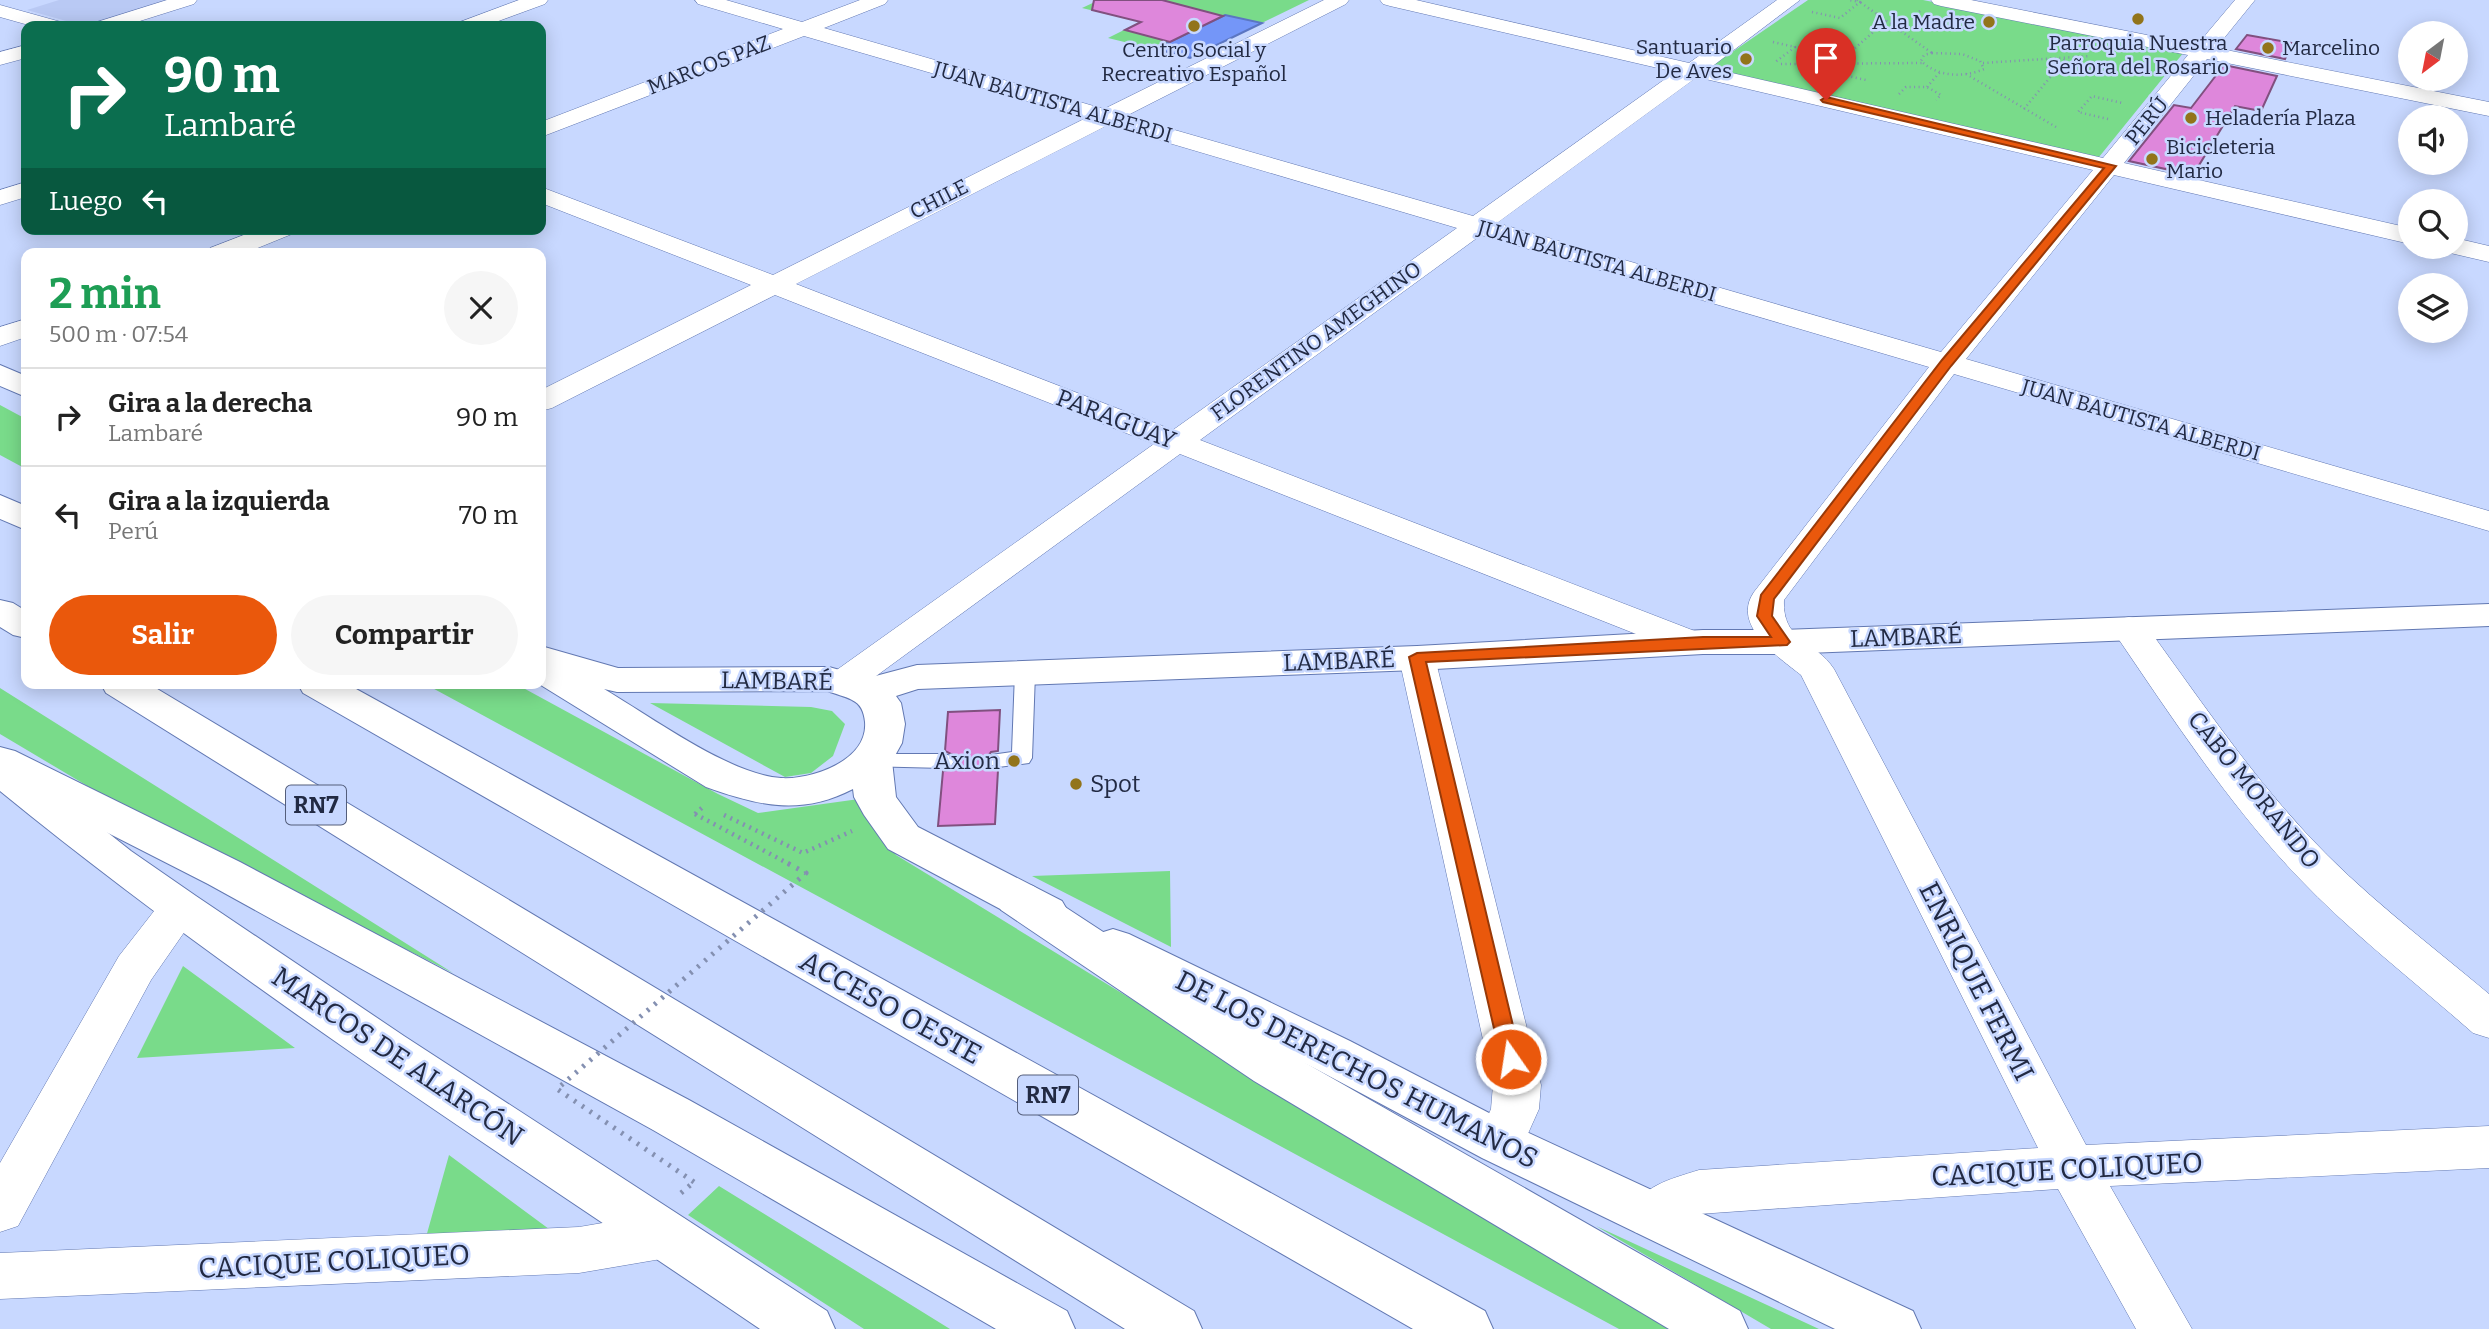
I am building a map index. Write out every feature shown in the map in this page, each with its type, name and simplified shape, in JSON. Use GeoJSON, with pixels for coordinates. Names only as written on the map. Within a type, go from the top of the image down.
{"type":"FeatureCollection","features":[{"type":"Feature","properties":{"kind":"main road"},"geometry":{"type":"LineString","coordinates":[[0,374],[21,385]]}},
{"type":"Feature","properties":{"kind":"main road"},"geometry":{"type":"LineString","coordinates":[[0,505],[21,517]]}},
{"type":"Feature","properties":{"kind":"main road"},"geometry":{"type":"LineString","coordinates":[[0,611],[21,624]]}},
{"type":"Feature","properties":{"kind":"main road","name":"LAMBARÉ"},"geometry":{"type":"LineString","coordinates":[[546,659],[617,680],[817,679],[855,687],[917,677],[1692,643],[1782,642],[2489,615]]}},
{"type":"Feature","properties":{"kind":"main road"},"geometry":{"type":"LineString","coordinates":[[546,671],[721,777],[776,793],[803,793],[835,783],[871,761],[882,743],[886,724],[881,703],[855,687]]}},
{"type":"Feature","properties":{"kind":"main road","name":"RN7"},"geometry":{"type":"LineString","coordinates":[[128,689],[1174,1329]]}},
{"type":"Feature","properties":{"kind":"main road","name":"ACCESO OESTE"},"geometry":{"type":"LineString","coordinates":[[326,689],[1465,1329]]}},
{"type":"Feature","properties":{"kind":"main road"},"geometry":{"type":"LineString","coordinates":[[0,761],[224,873],[671,1115],[1047,1329]]}},
{"type":"Feature","properties":{"kind":"main road","name":"DE LOS DERECHOS HUMANOS"},"geometry":{"type":"LineString","coordinates":[[871,761],[875,797],[885,816],[903,838],[1017,898],[1321,1049],[1500,1143],[1893,1329]]}},
{"type":"Feature","properties":{"kind":"main road","name":"MARCOS DE ALARCÓN"},"geometry":{"type":"LineString","coordinates":[[0,769],[116,862],[180,908],[798,1326]]}},
{"type":"Feature","properties":{"kind":"main road"},"geometry":{"type":"LineString","coordinates":[[1017,898],[1271,1067],[1720,1329]]}},
{"type":"Feature","properties":{"kind":"street"},"geometry":{"type":"LineString","coordinates":[[120,21],[187,0]]}},
{"type":"Feature","properties":{"kind":"street"},"geometry":{"type":"LineString","coordinates":[[481,21],[538,0]]}},
{"type":"Feature","properties":{"kind":"street","name":"JUAN BAUTISTA ALBERDI"},"geometry":{"type":"LineString","coordinates":[[705,0],[2489,521]]}},
{"type":"Feature","properties":{"kind":"street","name":"MARCOS PAZ"},"geometry":{"type":"LineString","coordinates":[[546,128],[878,0]]}},
{"type":"Feature","properties":{"kind":"street","name":"CHILE"},"geometry":{"type":"LineString","coordinates":[[546,399],[1339,0]]}},
{"type":"Feature","properties":{"kind":"street"},"geometry":{"type":"LineString","coordinates":[[1390,0],[2398,233]]}},
{"type":"Feature","properties":{"kind":"street"},"geometry":{"type":"LineString","coordinates":[[1941,0],[2489,109]]}},
{"type":"Feature","properties":{"kind":"street","name":"PERÚ"},"geometry":{"type":"LineString","coordinates":[[1782,642],[1765,616],[1766,599],[1947,363],[2245,0]]}},
{"type":"Feature","properties":{"kind":"street","name":"FLORENTINO AMEGHINO"},"geometry":{"type":"LineString","coordinates":[[855,687],[1175,442],[1693,70],[1795,5]]}},
{"type":"Feature","properties":{"kind":"street"},"geometry":{"type":"LineString","coordinates":[[0,11],[36,21]]}},
{"type":"Feature","properties":{"kind":"street"},"geometry":{"type":"LineString","coordinates":[[0,59],[21,53]]}},
{"type":"Feature","properties":{"kind":"street"},"geometry":{"type":"LineString","coordinates":[[0,198],[21,191]]}},
{"type":"Feature","properties":{"kind":"street","name":"PARAGUAY"},"geometry":{"type":"LineString","coordinates":[[546,196],[1692,643]]}},
{"type":"Feature","properties":{"kind":"street"},"geometry":{"type":"LineString","coordinates":[[234,248],[268,235]]}},
{"type":"Feature","properties":{"kind":"street"},"geometry":{"type":"LineString","coordinates":[[2468,249],[2489,254]]}},
{"type":"Feature","properties":{"kind":"street"},"geometry":{"type":"LineString","coordinates":[[0,337],[21,329]]}},
{"type":"Feature","properties":{"kind":"street","name":"CABO MORANDO"},"geometry":{"type":"LineString","coordinates":[[2129,628],[2290,842],[2380,928],[2489,1020]]}},
{"type":"Feature","properties":{"kind":"street","name":"ENRIQUE FERMI"},"geometry":{"type":"LineString","coordinates":[[1782,642],[1816,669],[2073,1167],[2165,1329]]}},
{"type":"Feature","properties":{"kind":"street"},"geometry":{"type":"LineString","coordinates":[[1417,657],[1517,1086],[1515,1109],[1500,1143]]}},
{"type":"Feature","properties":{"kind":"street"},"geometry":{"type":"LineString","coordinates":[[0,1210],[135,968],[180,908]]}},
{"type":"Feature","properties":{"kind":"street","name":"CACIQUE COLIQUEO"},"geometry":{"type":"LineString","coordinates":[[1653,1216],[1676,1199],[1699,1192],[2073,1167],[2489,1147]]}},
{"type":"Feature","properties":{"kind":"street","name":"CACIQUE COLIQUEO"},"geometry":{"type":"LineString","coordinates":[[0,1276],[579,1250],[667,1236]]}},
{"type":"Feature","properties":{"kind":"lane"},"geometry":{"type":"LineString","coordinates":[[998,760],[1022,758],[1025,673]]}},
{"type":"Feature","properties":{"kind":"lane"},"geometry":{"type":"LineString","coordinates":[[871,761],[944,761]]}},
{"type":"Feature","properties":{"kind":"path"},"geometry":{"type":"LineString","coordinates":[[1849,0],[1859,1],[1932,53]]}},
{"type":"Feature","properties":{"kind":"path"},"geometry":{"type":"LineString","coordinates":[[1795,5],[1840,18],[1859,1]]}},
{"type":"Feature","properties":{"kind":"path"},"geometry":{"type":"LineString","coordinates":[[1838,63],[1887,20]]}},
{"type":"Feature","properties":{"kind":"path"},"geometry":{"type":"LineString","coordinates":[[1771,42],[1795,47],[1776,64]]}},
{"type":"Feature","properties":{"kind":"path"},"geometry":{"type":"LineString","coordinates":[[1763,63],[1922,63],[1940,72],[1966,74],[1982,71],[1983,63],[1962,54],[1932,53],[1922,57],[1922,63]]}},
{"type":"Feature","properties":{"kind":"path"},"geometry":{"type":"LineString","coordinates":[[2024,109],[2067,57]]}},
{"type":"Feature","properties":{"kind":"path"},"geometry":{"type":"LineString","coordinates":[[1927,87],[1940,72]]}},
{"type":"Feature","properties":{"kind":"path"},"geometry":{"type":"LineString","coordinates":[[1966,74],[2086,145],[2111,166]]}},
{"type":"Feature","properties":{"kind":"path"},"geometry":{"type":"LineString","coordinates":[[2108,119],[2078,112],[2092,96],[2122,103]]}},
{"type":"Feature","properties":{"kind":"path"},"geometry":{"type":"LineString","coordinates":[[694,1182],[557,1089],[806,873],[695,814],[705,805]]}},
{"type":"Feature","properties":{"kind":"path"},"geometry":{"type":"LineString","coordinates":[[718,811],[803,853],[885,816]]}},
{"type":"Feature","properties":{"kind":"shaded area"},"geometry":{"type":"Polygon","coordinates":[[[59,0],[178,0],[112,21],[66,21],[27,10],[59,0]]]}},
{"type":"Feature","properties":{"kind":"green space","name":"Centro Social y Recreativo Español"},"geometry":{"type":"Polygon","coordinates":[[[1099,0],[1309,0],[1190,58],[1108,38],[1140,22],[1082,8],[1099,0]]]}},
{"type":"Feature","properties":{"kind":"green space"},"geometry":{"type":"Polygon","coordinates":[[[1808,0],[1923,0],[2184,52],[2099,157],[1706,70],[1808,0]]]}},
{"type":"Feature","properties":{"kind":"green space"},"geometry":{"type":"Polygon","coordinates":[[[0,405],[21,416],[21,466],[0,455],[0,405]]]}},
{"type":"Feature","properties":{"kind":"green space"},"geometry":{"type":"Polygon","coordinates":[[[0,688],[453,973],[116,803],[0,734],[0,688]]]}},
{"type":"Feature","properties":{"kind":"green space"},"geometry":{"type":"Polygon","coordinates":[[[434,689],[525,689],[758,813],[859,799],[896,855],[1671,1329],[1619,1329],[434,689]]]}},
{"type":"Feature","properties":{"kind":"green space"},"geometry":{"type":"Polygon","coordinates":[[[650,703],[811,707],[832,711],[845,724],[833,756],[811,773],[785,777],[650,703]]]}},
{"type":"Feature","properties":{"kind":"green space"},"geometry":{"type":"Polygon","coordinates":[[[1170,871],[1171,947],[1032,876],[1170,871]]]}},
{"type":"Feature","properties":{"kind":"green space"},"geometry":{"type":"Polygon","coordinates":[[[183,966],[295,1048],[137,1058],[183,966]]]}},
{"type":"Feature","properties":{"kind":"green space"},"geometry":{"type":"Polygon","coordinates":[[[449,1155],[549,1229],[426,1237],[449,1155]]]}},
{"type":"Feature","properties":{"kind":"green space"},"geometry":{"type":"Polygon","coordinates":[[[719,1186],[950,1329],[864,1329],[688,1215],[719,1186]]]}},
{"type":"Feature","properties":{"kind":"green space"},"geometry":{"type":"Polygon","coordinates":[[[1596,1226],[1819,1329],[1771,1329],[1596,1226]]]}},
{"type":"Feature","properties":{"kind":"water"},"geometry":{"type":"Polygon","coordinates":[[[1225,15],[1262,23],[1190,58],[1155,49],[1225,15]]]}},
{"type":"Feature","properties":{"kind":"building"},"geometry":{"type":"Polygon","coordinates":[[[1094,0],[1162,0],[1223,16],[1170,42],[1125,30],[1141,22],[1092,10],[1094,0]]]}},
{"type":"Feature","properties":{"kind":"building","name":"Marcelino"},"geometry":{"type":"Polygon","coordinates":[[[2247,35],[2292,43],[2285,59],[2236,49],[2247,35]]]}},
{"type":"Feature","properties":{"kind":"building"},"geometry":{"type":"Polygon","coordinates":[[[2224,65],[2277,76],[2261,111],[2235,106],[2193,175],[2129,161],[2174,105],[2191,108],[2224,65]]]}},
{"type":"Feature","properties":{"kind":"building"},"geometry":{"type":"Polygon","coordinates":[[[1000,710],[998,751],[991,752],[986,759],[989,766],[998,770],[995,824],[938,826],[943,771],[952,769],[956,762],[953,755],[945,751],[948,712],[1000,710]]]}},
{"type":"Feature","properties":{"kind":"place","name":"Parroquia Nuestra Señora del Rosario"},"geometry":{"type":"Point","coordinates":[2138,19]}},
{"type":"Feature","properties":{"kind":"place","name":"A la Madre"},"geometry":{"type":"Point","coordinates":[1989,22]}},
{"type":"Feature","properties":{"kind":"place","name":"Centro Social y Recreativo Español"},"geometry":{"type":"Point","coordinates":[1194,26]}},
{"type":"Feature","properties":{"kind":"place","name":"Marcelino"},"geometry":{"type":"Point","coordinates":[2268,48]}},
{"type":"Feature","properties":{"kind":"place","name":"Santuario De Aves"},"geometry":{"type":"Point","coordinates":[1746,59]}},
{"type":"Feature","properties":{"kind":"place","name":"Heladería Plaza"},"geometry":{"type":"Point","coordinates":[2191,118]}},
{"type":"Feature","properties":{"kind":"place","name":"Bicicleteria Mario"},"geometry":{"type":"Point","coordinates":[2152,159]}},
{"type":"Feature","properties":{"kind":"place","name":"Axion"},"geometry":{"type":"Point","coordinates":[1014,761]}},
{"type":"Feature","properties":{"kind":"place","name":"Spot"},"geometry":{"type":"Point","coordinates":[1076,784]}},
{"type":"Feature","properties":{"kind":"route"},"geometry":{"type":"LineString","coordinates":[[1511,1059],[1417,657],[1703,642],[1782,642],[1765,616],[1766,599],[1947,363],[2111,166],[1826,100]]}}]}
